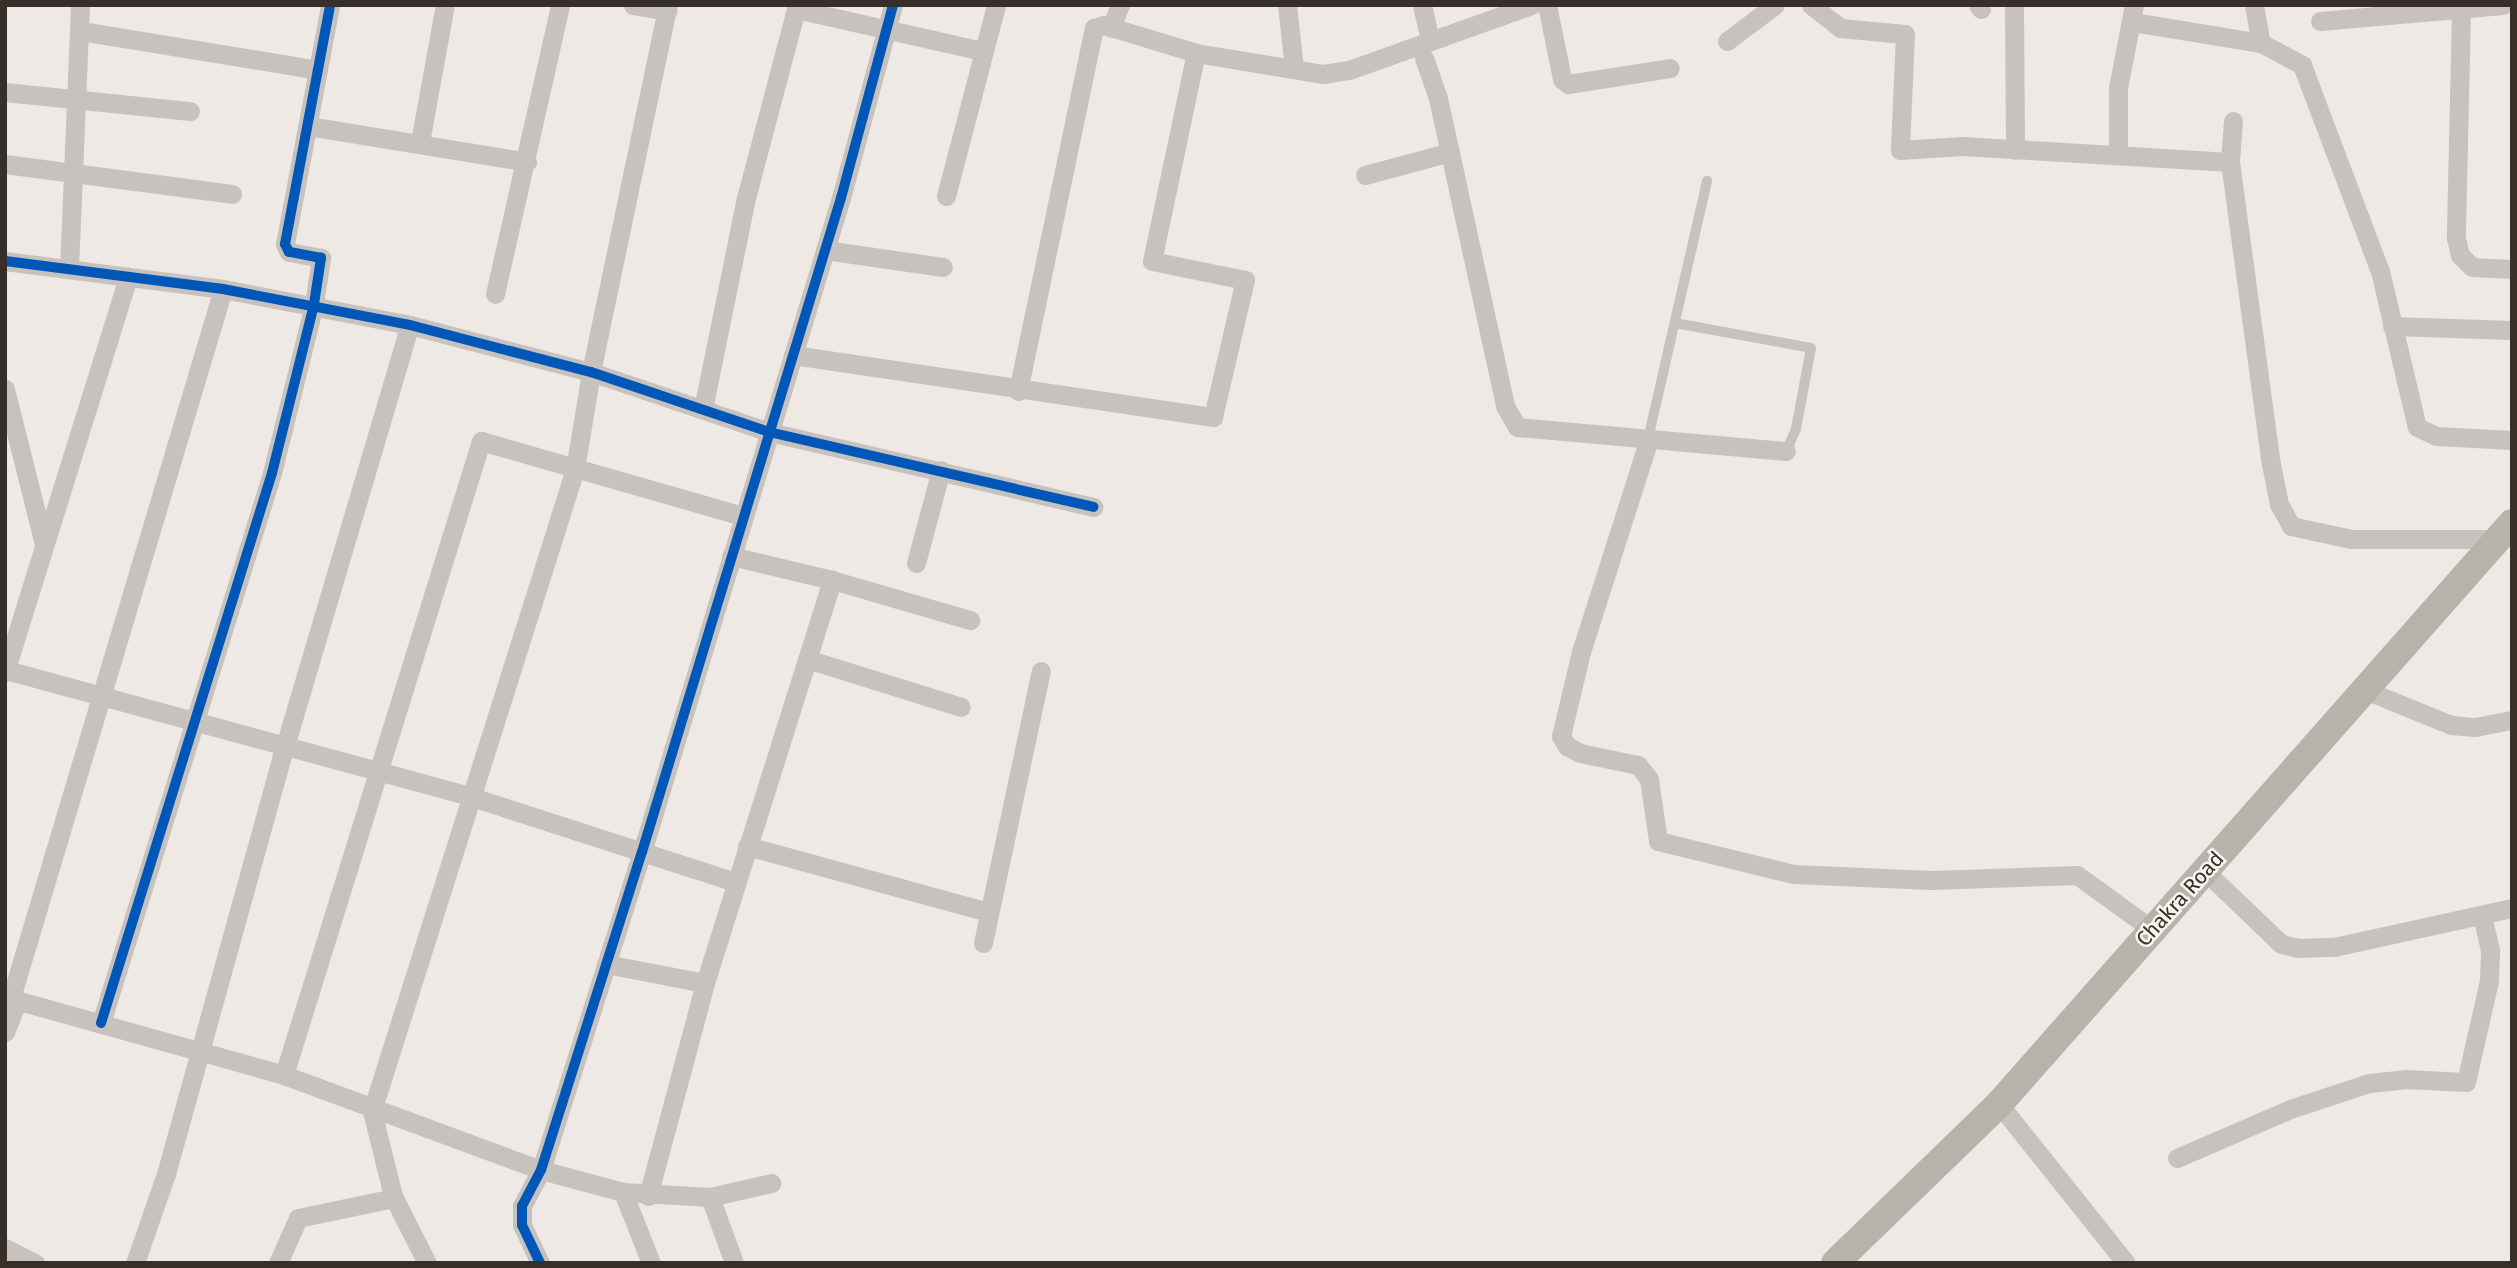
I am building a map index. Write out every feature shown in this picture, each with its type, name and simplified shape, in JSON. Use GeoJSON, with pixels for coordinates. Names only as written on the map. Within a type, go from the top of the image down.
{"type":"FeatureCollection","features":[{"type":"Feature","properties":{"kind":"main road","name":"Chakra Road"},"geometry":{"type":"LineString","coordinates":[[1847,1260],[1999,1104],[2505,531]]}},
{"type":"Feature","properties":{"kind":"street"},"geometry":{"type":"LineString","coordinates":[[69,269],[80,5]]}},
{"type":"Feature","properties":{"kind":"street"},"geometry":{"type":"LineString","coordinates":[[101,1023],[198,722],[272,473],[314,304],[321,258],[289,252],[285,244],[330,5]]}},
{"type":"Feature","properties":{"kind":"street"},"geometry":{"type":"LineString","coordinates":[[420,142],[445,5]]}},
{"type":"Feature","properties":{"kind":"street"},"geometry":{"type":"LineString","coordinates":[[495,294],[527,162],[559,5]]}},
{"type":"Feature","properties":{"kind":"street"},"geometry":{"type":"LineString","coordinates":[[427,1263],[394,1198],[372,1111],[469,796],[575,469],[591,372],[667,8],[633,5]]}},
{"type":"Feature","properties":{"kind":"street"},"geometry":{"type":"LineString","coordinates":[[540,1263],[521,1215],[541,1170],[642,852],[825,250],[892,5]]}},
{"type":"Feature","properties":{"kind":"street"},"geometry":{"type":"LineString","coordinates":[[946,195],[996,5]]}},
{"type":"Feature","properties":{"kind":"street"},"geometry":{"type":"LineString","coordinates":[[1111,28],[1120,5]]}},
{"type":"Feature","properties":{"kind":"street"},"geometry":{"type":"LineString","coordinates":[[1287,5],[1294,68]]}},
{"type":"Feature","properties":{"kind":"street"},"geometry":{"type":"LineString","coordinates":[[1422,5],[1427,50],[1508,415],[1517,427],[1648,442],[1786,452]]}},
{"type":"Feature","properties":{"kind":"street"},"geometry":{"type":"LineString","coordinates":[[1018,391],[1088,45],[1094,28],[1111,28],[1196,53],[1336,73],[1427,50],[1532,5]]}},
{"type":"Feature","properties":{"kind":"street"},"geometry":{"type":"LineString","coordinates":[[1547,5],[1562,79],[1568,83],[1670,68]]}},
{"type":"Feature","properties":{"kind":"street"},"geometry":{"type":"LineString","coordinates":[[1727,41],[1775,5]]}},
{"type":"Feature","properties":{"kind":"street"},"geometry":{"type":"LineString","coordinates":[[2014,5],[2015,150]]}},
{"type":"Feature","properties":{"kind":"street"},"geometry":{"type":"LineString","coordinates":[[2254,5],[2262,43]]}},
{"type":"Feature","properties":{"kind":"street"},"geometry":{"type":"LineString","coordinates":[[2319,21],[2499,5]]}},
{"type":"Feature","properties":{"kind":"street"},"geometry":{"type":"LineString","coordinates":[[1816,7],[1840,28],[1905,34],[1900,150],[1962,146],[2230,162]]}},
{"type":"Feature","properties":{"kind":"street"},"geometry":{"type":"LineString","coordinates":[[703,409],[745,202],[793,15],[804,9],[982,51]]}},
{"type":"Feature","properties":{"kind":"street"},"geometry":{"type":"LineString","coordinates":[[2461,10],[2456,238],[2460,255],[2472,267],[2512,269]]}},
{"type":"Feature","properties":{"kind":"street"},"geometry":{"type":"LineString","coordinates":[[2118,155],[2118,88],[2133,13],[2262,43],[2302,65],[2311,81],[2380,271],[2417,427],[2436,436],[2512,440]]}},
{"type":"Feature","properties":{"kind":"street"},"geometry":{"type":"LineString","coordinates":[[81,30],[318,70]]}},
{"type":"Feature","properties":{"kind":"street"},"geometry":{"type":"LineString","coordinates":[[793,355],[1018,391],[1213,417],[1245,280],[1152,261],[1196,53]]}},
{"type":"Feature","properties":{"kind":"street"},"geometry":{"type":"LineString","coordinates":[[5,92],[190,111]]}},
{"type":"Feature","properties":{"kind":"street"},"geometry":{"type":"LineString","coordinates":[[2233,121],[2230,162],[2271,464],[2279,504],[2291,526],[2351,539],[2505,531]]}},
{"type":"Feature","properties":{"kind":"street"},"geometry":{"type":"LineString","coordinates":[[308,126],[420,142],[527,162]]}},
{"type":"Feature","properties":{"kind":"street"},"geometry":{"type":"LineString","coordinates":[[1364,175],[1450,152]]}},
{"type":"Feature","properties":{"kind":"street"},"geometry":{"type":"LineString","coordinates":[[5,164],[232,194]]}},
{"type":"Feature","properties":{"kind":"street"},"geometry":{"type":"LineString","coordinates":[[825,250],[943,267]]}},
{"type":"Feature","properties":{"kind":"street"},"geometry":{"type":"LineString","coordinates":[[5,261],[223,289],[314,304],[411,325],[591,372],[769,432],[941,470],[1093,508]]}},
{"type":"Feature","properties":{"kind":"street"},"geometry":{"type":"LineString","coordinates":[[128,277],[45,545],[14,617],[5,671],[469,796],[736,882]]}},
{"type":"Feature","properties":{"kind":"street"},"geometry":{"type":"LineString","coordinates":[[5,1032],[11,998],[104,696],[223,289]]}},
{"type":"Feature","properties":{"kind":"street"},"geometry":{"type":"LineString","coordinates":[[135,1263],[166,1174],[285,746],[411,325]]}},
{"type":"Feature","properties":{"kind":"street"},"geometry":{"type":"LineString","coordinates":[[2392,326],[2512,330]]}},
{"type":"Feature","properties":{"kind":"street"},"geometry":{"type":"LineString","coordinates":[[5,389],[45,545]]}},
{"type":"Feature","properties":{"kind":"street"},"geometry":{"type":"LineString","coordinates":[[284,1075],[376,771],[481,441],[743,516]]}},
{"type":"Feature","properties":{"kind":"street"},"geometry":{"type":"LineString","coordinates":[[1648,442],[1581,652],[1561,736],[1567,746],[1580,753],[1638,765],[1649,779],[1658,841],[1793,874],[1932,880],[2077,876],[2153,930]]}},
{"type":"Feature","properties":{"kind":"street"},"geometry":{"type":"LineString","coordinates":[[916,563],[941,470]]}},
{"type":"Feature","properties":{"kind":"street"},"geometry":{"type":"LineString","coordinates":[[731,556],[832,580],[970,620]]}},
{"type":"Feature","properties":{"kind":"street"},"geometry":{"type":"LineString","coordinates":[[648,1196],[705,983],[832,580]]}},
{"type":"Feature","properties":{"kind":"street"},"geometry":{"type":"LineString","coordinates":[[807,659],[961,707]]}},
{"type":"Feature","properties":{"kind":"street"},"geometry":{"type":"LineString","coordinates":[[983,943],[1041,671]]}},
{"type":"Feature","properties":{"kind":"street"},"geometry":{"type":"LineString","coordinates":[[2364,690],[2451,725],[2475,727],[2512,720]]}},
{"type":"Feature","properties":{"kind":"street"},"geometry":{"type":"LineString","coordinates":[[747,846],[988,912]]}},
{"type":"Feature","properties":{"kind":"street"},"geometry":{"type":"LineString","coordinates":[[2205,872],[2281,944],[2298,948],[2334,947],[2512,908]]}},
{"type":"Feature","properties":{"kind":"street"},"geometry":{"type":"LineString","coordinates":[[2177,1158],[2290,1109],[2369,1083],[2405,1079],[2466,1082],[2489,981],[2490,950],[2482,915]]}},
{"type":"Feature","properties":{"kind":"street"},"geometry":{"type":"LineString","coordinates":[[606,964],[705,983]]}},
{"type":"Feature","properties":{"kind":"street"},"geometry":{"type":"LineString","coordinates":[[11,998],[284,1075],[372,1111],[541,1170],[623,1192],[648,1196],[710,1197],[771,1183]]}},
{"type":"Feature","properties":{"kind":"street"},"geometry":{"type":"LineString","coordinates":[[1999,1104],[2126,1263]]}},
{"type":"Feature","properties":{"kind":"street"},"geometry":{"type":"LineString","coordinates":[[623,1192],[650,1263]]}},
{"type":"Feature","properties":{"kind":"street"},"geometry":{"type":"LineString","coordinates":[[710,1197],[734,1263]]}},
{"type":"Feature","properties":{"kind":"street"},"geometry":{"type":"LineString","coordinates":[[278,1263],[298,1218],[394,1198]]}},
{"type":"Feature","properties":{"kind":"street"},"geometry":{"type":"LineString","coordinates":[[5,1248],[35,1263]]}},
{"type":"Feature","properties":{"kind":"lane"},"geometry":{"type":"LineString","coordinates":[[1648,442],[1707,181]]}},
{"type":"Feature","properties":{"kind":"lane"},"geometry":{"type":"LineString","coordinates":[[1675,323],[1811,348],[1796,429],[1786,452]]}},
{"type":"Feature","properties":{"kind":"cycle path"},"geometry":{"type":"LineString","coordinates":[[101,1023],[272,473],[314,304],[321,258],[289,252],[285,244],[330,5]]}},
{"type":"Feature","properties":{"kind":"cycle path"},"geometry":{"type":"LineString","coordinates":[[540,1263],[522,1225],[522,1206],[541,1170],[642,852],[841,198],[893,5]]}},
{"type":"Feature","properties":{"kind":"cycle path"},"geometry":{"type":"LineString","coordinates":[[5,261],[223,289],[410,325],[591,372],[769,432],[1093,507]]}}]}
